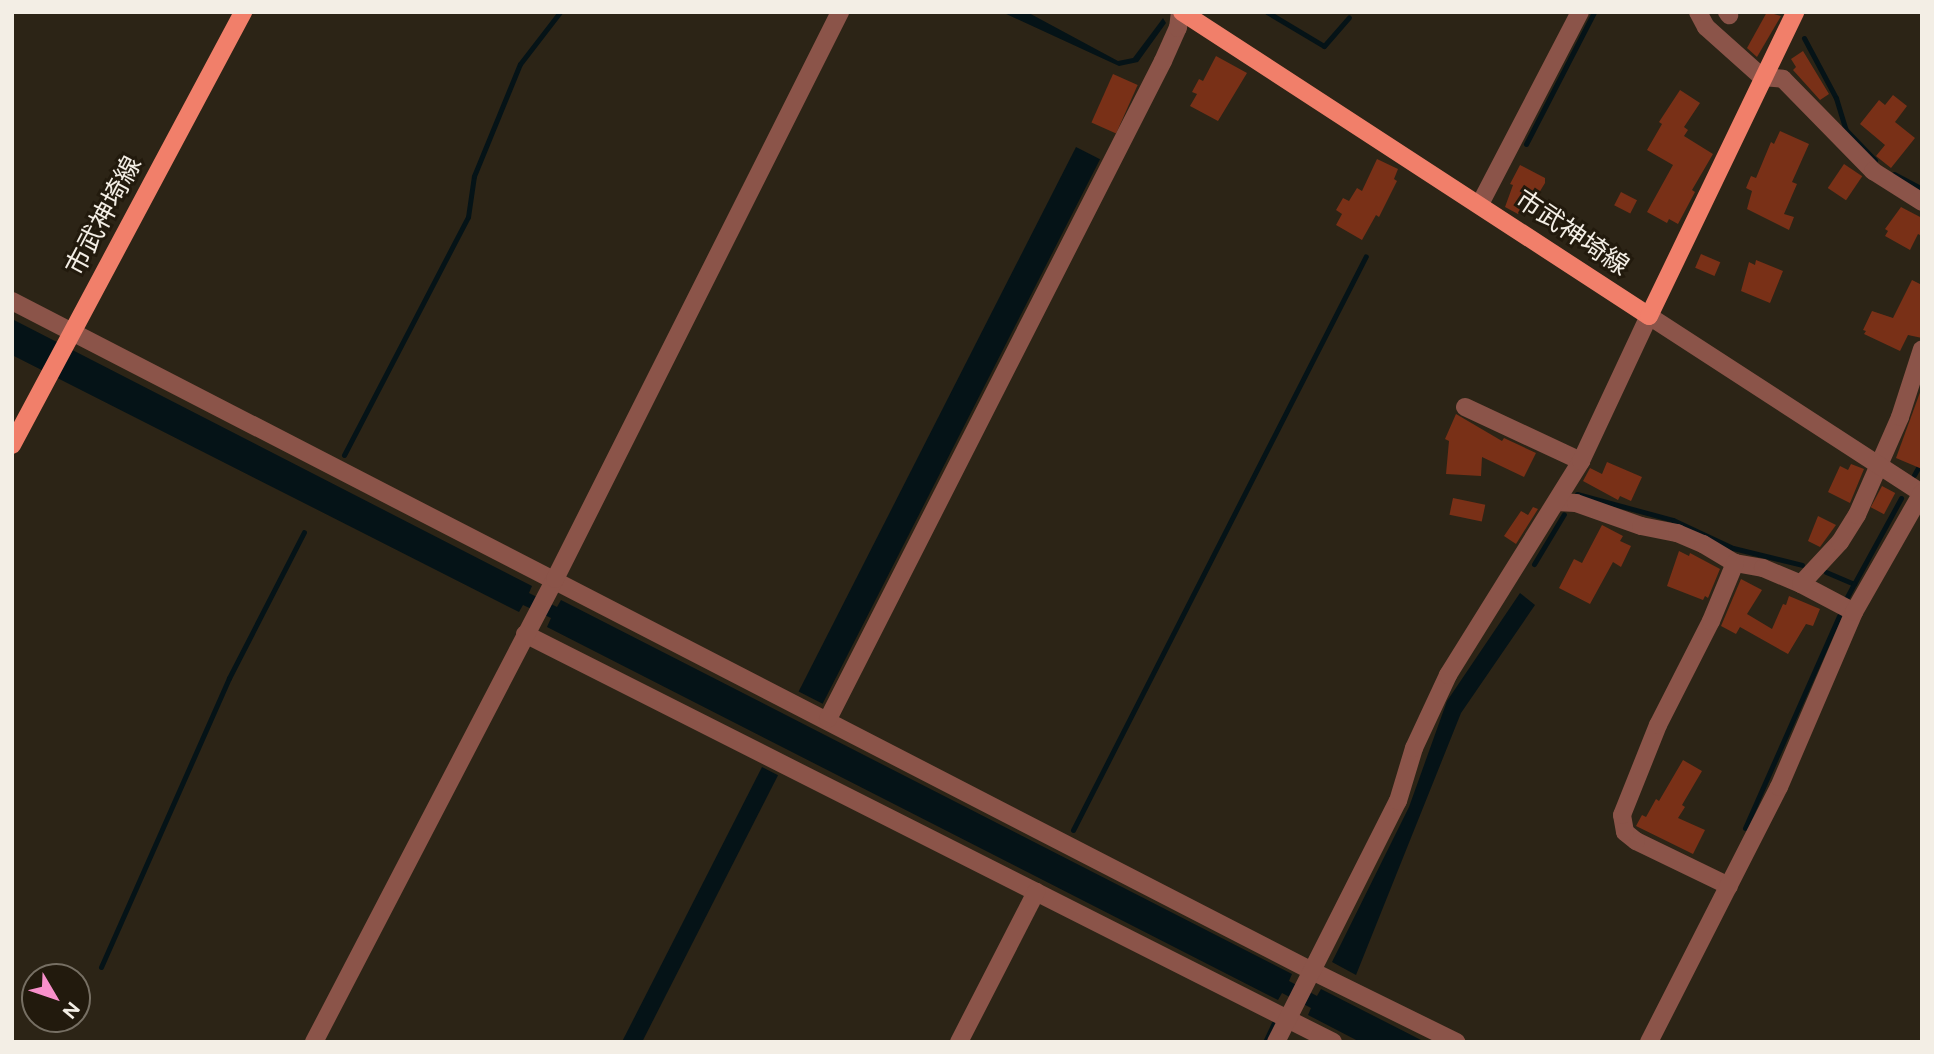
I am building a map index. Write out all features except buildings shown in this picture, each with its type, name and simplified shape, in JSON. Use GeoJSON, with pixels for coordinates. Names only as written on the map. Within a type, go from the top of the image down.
{"type":"FeatureCollection","features":[{"type":"Feature","properties":{"kind":"main road","name":"市武神埼線"},"geometry":{"type":"LineString","coordinates":[[12,445],[243,12]]}},
{"type":"Feature","properties":{"kind":"main road","name":"市武神埼線"},"geometry":{"type":"LineString","coordinates":[[1181,12],[1649,316],[1795,12]]}},
{"type":"Feature","properties":{"kind":"street"},"geometry":{"type":"LineString","coordinates":[[314,1042],[555,579],[839,12]]}},
{"type":"Feature","properties":{"kind":"street"},"geometry":{"type":"LineString","coordinates":[[828,719],[1163,61],[1178,28],[1181,12]]}},
{"type":"Feature","properties":{"kind":"street"},"geometry":{"type":"LineString","coordinates":[[1480,204],[1580,12]]}},
{"type":"Feature","properties":{"kind":"street"},"geometry":{"type":"LineString","coordinates":[[1698,12],[1706,27],[1762,77],[1783,79],[1873,171],[1922,202]]}},
{"type":"Feature","properties":{"kind":"street"},"geometry":{"type":"LineString","coordinates":[[12,301],[70,335],[555,579],[1312,971],[1456,1042]]}},
{"type":"Feature","properties":{"kind":"street"},"geometry":{"type":"LineString","coordinates":[[1276,1042],[1398,801],[1414,748],[1448,674],[1558,502],[1581,461],[1649,316],[1922,493],[1853,612],[1779,787],[1649,1042]]}},
{"type":"Feature","properties":{"kind":"street"},"geometry":{"type":"LineString","coordinates":[[1801,584],[1840,542],[1857,515],[1900,417],[1922,349]]}},
{"type":"Feature","properties":{"kind":"street"},"geometry":{"type":"LineString","coordinates":[[1465,407],[1581,461]]}},
{"type":"Feature","properties":{"kind":"street"},"geometry":{"type":"LineString","coordinates":[[1558,502],[1576,503],[1641,526],[1677,533],[1703,544],[1735,563],[1763,568],[1801,584],[1853,612]]}},
{"type":"Feature","properties":{"kind":"street"},"geometry":{"type":"LineString","coordinates":[[1729,886],[1636,841],[1625,832],[1622,815],[1658,725],[1711,621],[1735,563]]}},
{"type":"Feature","properties":{"kind":"street"},"geometry":{"type":"LineString","coordinates":[[525,634],[1333,1042]]}},
{"type":"Feature","properties":{"kind":"street"},"geometry":{"type":"LineString","coordinates":[[959,1042],[1036,892]]}},
{"type":"Feature","properties":{"kind":"shaded area"},"geometry":{"type":"Polygon","coordinates":[[[1002,12],[1027,12],[1118,61],[1133,58],[1163,18],[1166,23],[1138,62],[1119,66],[1002,12]]]}},
{"type":"Feature","properties":{"kind":"shaded area"},"geometry":{"type":"Polygon","coordinates":[[[1076,147],[1100,159],[823,704],[799,691],[1076,147]]]}},
{"type":"Feature","properties":{"kind":"shaded area"},"geometry":{"type":"Polygon","coordinates":[[[12,319],[532,586],[529,593],[557,607],[561,600],[1292,974],[1289,981],[1317,996],[1321,989],[1425,1042],[1360,1042],[1308,1015],[1311,1008],[1282,993],[1278,1000],[547,627],[551,618],[523,605],[519,612],[12,355],[12,319]]]}},
{"type":"Feature","properties":{"kind":"shaded area"},"geometry":{"type":"Polygon","coordinates":[[[1520,593],[1535,605],[1461,713],[1356,975],[1332,962],[1409,807],[1447,701],[1520,593]]]}},
{"type":"Feature","properties":{"kind":"shaded area"},"geometry":{"type":"Polygon","coordinates":[[[762,767],[778,775],[642,1042],[622,1042],[762,767]]]}},
{"type":"Feature","properties":{"kind":"waterway"},"geometry":{"type":"LineString","coordinates":[[344,455],[468,217],[474,176],[520,64],[560,12]]}},
{"type":"Feature","properties":{"kind":"waterway"},"geometry":{"type":"LineString","coordinates":[[1267,12],[1324,46],[1349,17]]}},
{"type":"Feature","properties":{"kind":"waterway"},"geometry":{"type":"LineString","coordinates":[[1526,144],[1594,12]]}},
{"type":"Feature","properties":{"kind":"waterway"},"geometry":{"type":"LineString","coordinates":[[1804,38],[1836,98],[1846,130],[1875,160]]}},
{"type":"Feature","properties":{"kind":"waterway"},"geometry":{"type":"LineString","coordinates":[[1894,174],[1922,189]]}},
{"type":"Feature","properties":{"kind":"waterway"},"geometry":{"type":"LineString","coordinates":[[1073,830],[1366,256]]}},
{"type":"Feature","properties":{"kind":"waterway"},"geometry":{"type":"LineString","coordinates":[[1914,475],[1920,464]]}},
{"type":"Feature","properties":{"kind":"waterway"},"geometry":{"type":"LineString","coordinates":[[1577,494],[1673,520],[1733,548],[1802,565]]}},
{"type":"Feature","properties":{"kind":"waterway"},"geometry":{"type":"LineString","coordinates":[[1826,572],[1854,584],[1901,498]]}},
{"type":"Feature","properties":{"kind":"waterway"},"geometry":{"type":"LineString","coordinates":[[1534,564],[1564,514]]}},
{"type":"Feature","properties":{"kind":"waterway"},"geometry":{"type":"LineString","coordinates":[[101,967],[229,678],[304,532]]}},
{"type":"Feature","properties":{"kind":"waterway"},"geometry":{"type":"LineString","coordinates":[[1847,597],[1854,584]]}},
{"type":"Feature","properties":{"kind":"waterway"},"geometry":{"type":"LineString","coordinates":[[1745,828],[1839,616]]}},
{"type":"Feature","properties":{"kind":"waterway"},"geometry":{"type":"LineString","coordinates":[[1265,1042],[1274,1023]]}}]}
